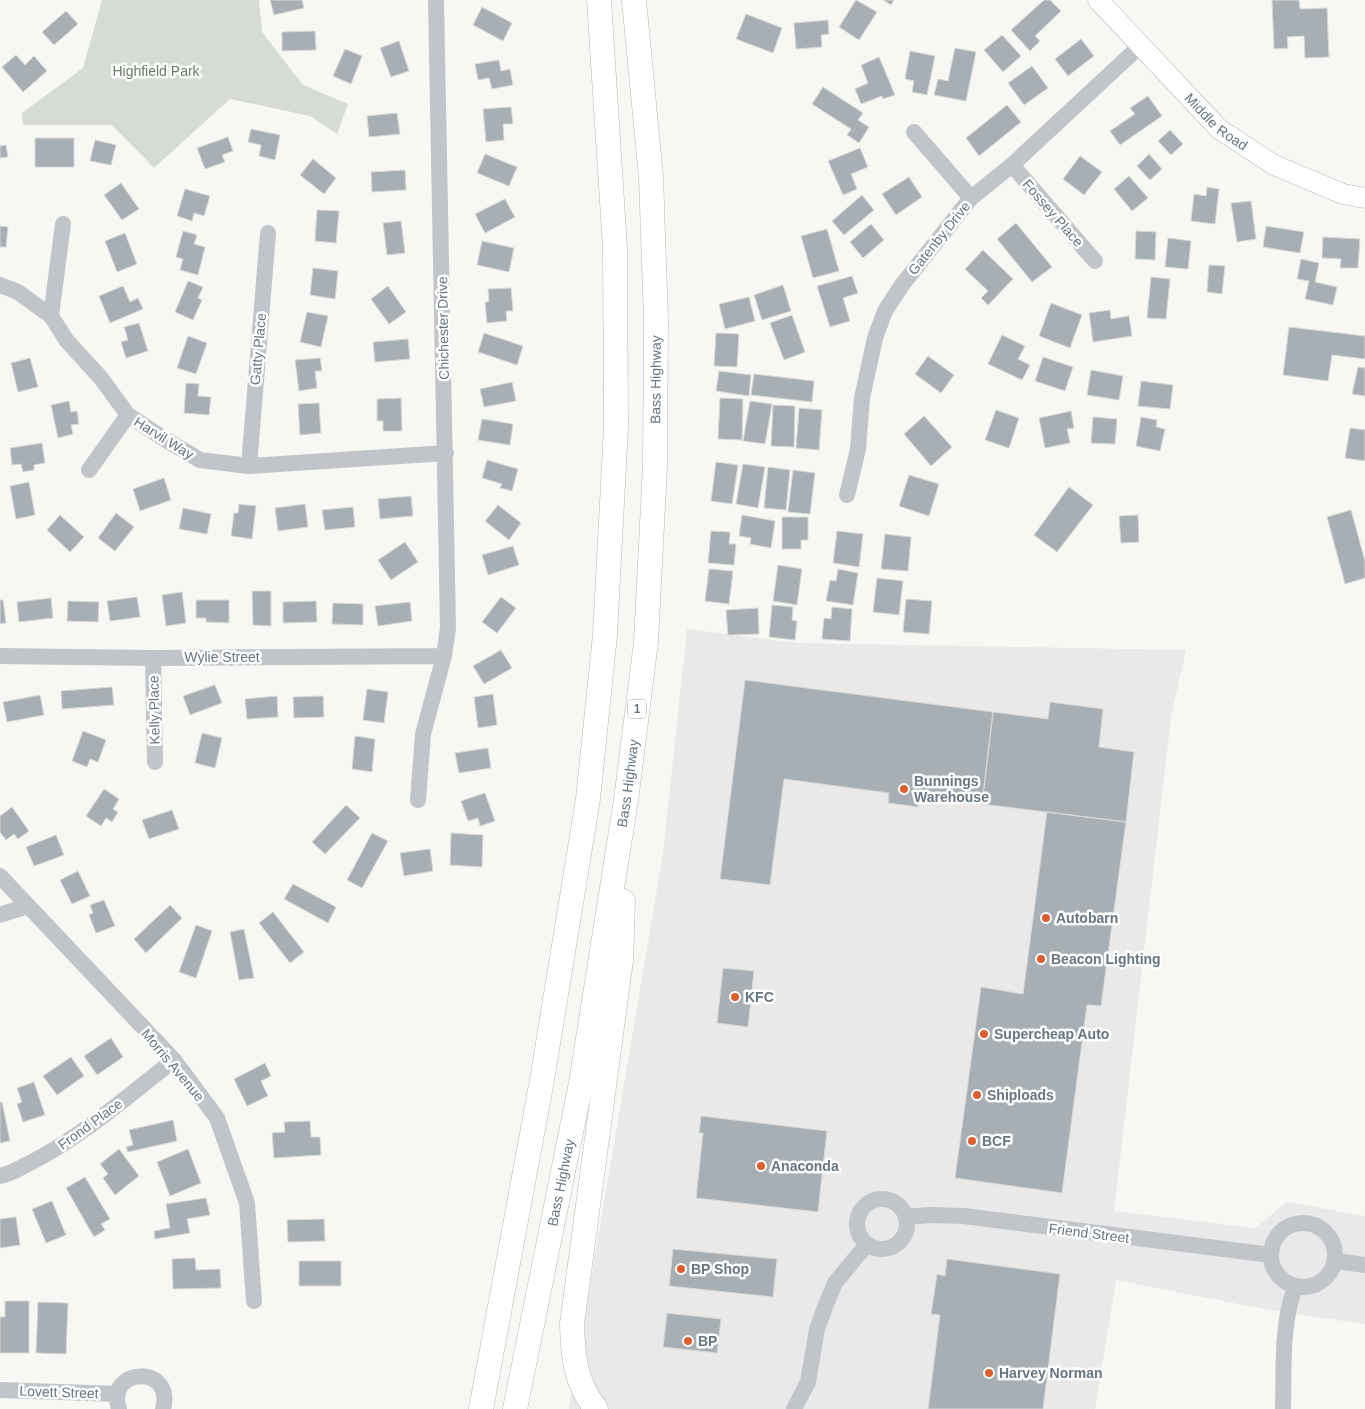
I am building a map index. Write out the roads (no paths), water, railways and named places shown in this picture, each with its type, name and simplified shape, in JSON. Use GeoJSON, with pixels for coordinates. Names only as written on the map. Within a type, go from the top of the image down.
{"type":"FeatureCollection","features":[{"type":"Feature","properties":{"kind":"highway","name":"Bass Highway"},"geometry":{"type":"LineString","coordinates":[[515,1409],[581,1082],[626,800],[646,642],[655,466],[656,320],[651,177],[634,0]]}},
{"type":"Feature","properties":{"kind":"highway"},"geometry":{"type":"LineString","coordinates":[[645,0],[651,177]]}},
{"type":"Feature","properties":{"kind":"highway"},"geometry":{"type":"LineString","coordinates":[[481,1409],[542,1080],[588,798],[605,634],[616,427],[615,268],[599,7]]}},
{"type":"Feature","properties":{"kind":"highway"},"geometry":{"type":"LineString","coordinates":[[596,1409],[587,1398],[577,1377],[573,1354],[572,1324],[621,960],[626,800]]}},
{"type":"Feature","properties":{"kind":"main road","name":"Middle Road"},"geometry":{"type":"LineString","coordinates":[[1098,0],[1219,129],[1274,165],[1343,194],[1365,198]]}},
{"type":"Feature","properties":{"kind":"street","name":"Chichester Drive"},"geometry":{"type":"LineString","coordinates":[[418,800],[422,734],[444,656],[448,628],[436,0]]}},
{"type":"Feature","properties":{"kind":"street","name":"Gatenby Drive"},"geometry":{"type":"LineString","coordinates":[[847,495],[858,449],[862,398],[875,338],[885,311],[902,285],[971,198],[1012,165],[1140,46]]}},
{"type":"Feature","properties":{"kind":"street"},"geometry":{"type":"LineString","coordinates":[[914,132],[971,198]]}},
{"type":"Feature","properties":{"kind":"street","name":"Fossey Place"},"geometry":{"type":"LineString","coordinates":[[1012,165],[1095,261]]}},
{"type":"Feature","properties":{"kind":"street"},"geometry":{"type":"LineString","coordinates":[[51,316],[63,224]]}},
{"type":"Feature","properties":{"kind":"street","name":"Gatty Place"},"geometry":{"type":"LineString","coordinates":[[249,466],[268,233]]}},
{"type":"Feature","properties":{"kind":"street","name":"Harvil Way"},"geometry":{"type":"LineString","coordinates":[[0,285],[18,292],[51,316],[67,341],[100,377],[128,415],[200,460],[249,466],[446,453]]}},
{"type":"Feature","properties":{"kind":"street"},"geometry":{"type":"LineString","coordinates":[[89,470],[128,415]]}},
{"type":"Feature","properties":{"kind":"street","name":"Wylie Street"},"geometry":{"type":"LineString","coordinates":[[0,656],[153,658],[444,656]]}},
{"type":"Feature","properties":{"kind":"street","name":"Kelly Place"},"geometry":{"type":"LineString","coordinates":[[153,658],[155,762]]}},
{"type":"Feature","properties":{"kind":"street","name":"Morris Avenue"},"geometry":{"type":"LineString","coordinates":[[0,876],[174,1060],[217,1118],[247,1202],[254,1301]]}},
{"type":"Feature","properties":{"kind":"street"},"geometry":{"type":"LineString","coordinates":[[0,915],[28,906]]}},
{"type":"Feature","properties":{"kind":"street","name":"Frond Place"},"geometry":{"type":"LineString","coordinates":[[0,1176],[8,1174],[45,1155],[84,1131],[174,1060]]}},
{"type":"Feature","properties":{"kind":"street"},"geometry":{"type":"LineString","coordinates":[[878,1199],[888,1199],[896,1203],[906,1217],[907,1226],[905,1234],[900,1241],[884,1249],[875,1248],[867,1244],[862,1238],[857,1224],[863,1208],[869,1202],[878,1199]]}},
{"type":"Feature","properties":{"kind":"street","name":"Friend Street"},"geometry":{"type":"LineString","coordinates":[[906,1217],[930,1215],[964,1216],[1271,1255]]}},
{"type":"Feature","properties":{"kind":"street"},"geometry":{"type":"LineString","coordinates":[[1307,1223],[1317,1226],[1326,1232],[1336,1250],[1336,1261],[1332,1271],[1325,1280],[1306,1288],[1295,1287],[1277,1275],[1271,1255],[1273,1244],[1282,1231],[1296,1224],[1307,1223]]}},
{"type":"Feature","properties":{"kind":"street"},"geometry":{"type":"LineString","coordinates":[[794,1409],[808,1382],[816,1329],[835,1283],[867,1244]]}},
{"type":"Feature","properties":{"kind":"street"},"geometry":{"type":"LineString","coordinates":[[1336,1261],[1365,1265]]}},
{"type":"Feature","properties":{"kind":"street"},"geometry":{"type":"LineString","coordinates":[[1283,1409],[1286,1331],[1289,1304],[1295,1287]]}},
{"type":"Feature","properties":{"kind":"street","name":"Lovett Street"},"geometry":{"type":"LineString","coordinates":[[0,1390],[118,1401],[125,1382],[131,1377],[147,1376],[155,1380],[164,1393],[163,1409]]}},
{"type":"Feature","properties":{"kind":"place","name":"Bunnings Warehouse"},"geometry":{"type":"Point","coordinates":[904,789]}},
{"type":"Feature","properties":{"kind":"place","name":"Autobarn"},"geometry":{"type":"Point","coordinates":[1046,918]}},
{"type":"Feature","properties":{"kind":"place","name":"Beacon Lighting"},"geometry":{"type":"Point","coordinates":[1041,959]}},
{"type":"Feature","properties":{"kind":"place","name":"KFC"},"geometry":{"type":"Point","coordinates":[735,997]}},
{"type":"Feature","properties":{"kind":"place","name":"Supercheap Auto"},"geometry":{"type":"Point","coordinates":[984,1034]}},
{"type":"Feature","properties":{"kind":"place","name":"Shiploads"},"geometry":{"type":"Point","coordinates":[977,1095]}},
{"type":"Feature","properties":{"kind":"place","name":"BCF"},"geometry":{"type":"Point","coordinates":[972,1141]}},
{"type":"Feature","properties":{"kind":"place","name":"Anaconda"},"geometry":{"type":"Point","coordinates":[761,1166]}},
{"type":"Feature","properties":{"kind":"place","name":"BP Shop"},"geometry":{"type":"Point","coordinates":[681,1269]}},
{"type":"Feature","properties":{"kind":"place","name":"BP"},"geometry":{"type":"Point","coordinates":[688,1341]}},
{"type":"Feature","properties":{"kind":"place","name":"Harvey Norman"},"geometry":{"type":"Point","coordinates":[989,1373]}},
{"type":"Feature","properties":{"kind":"park label","name":"Highfield Park"},"geometry":{"type":"Point","coordinates":[156,71]}}]}
